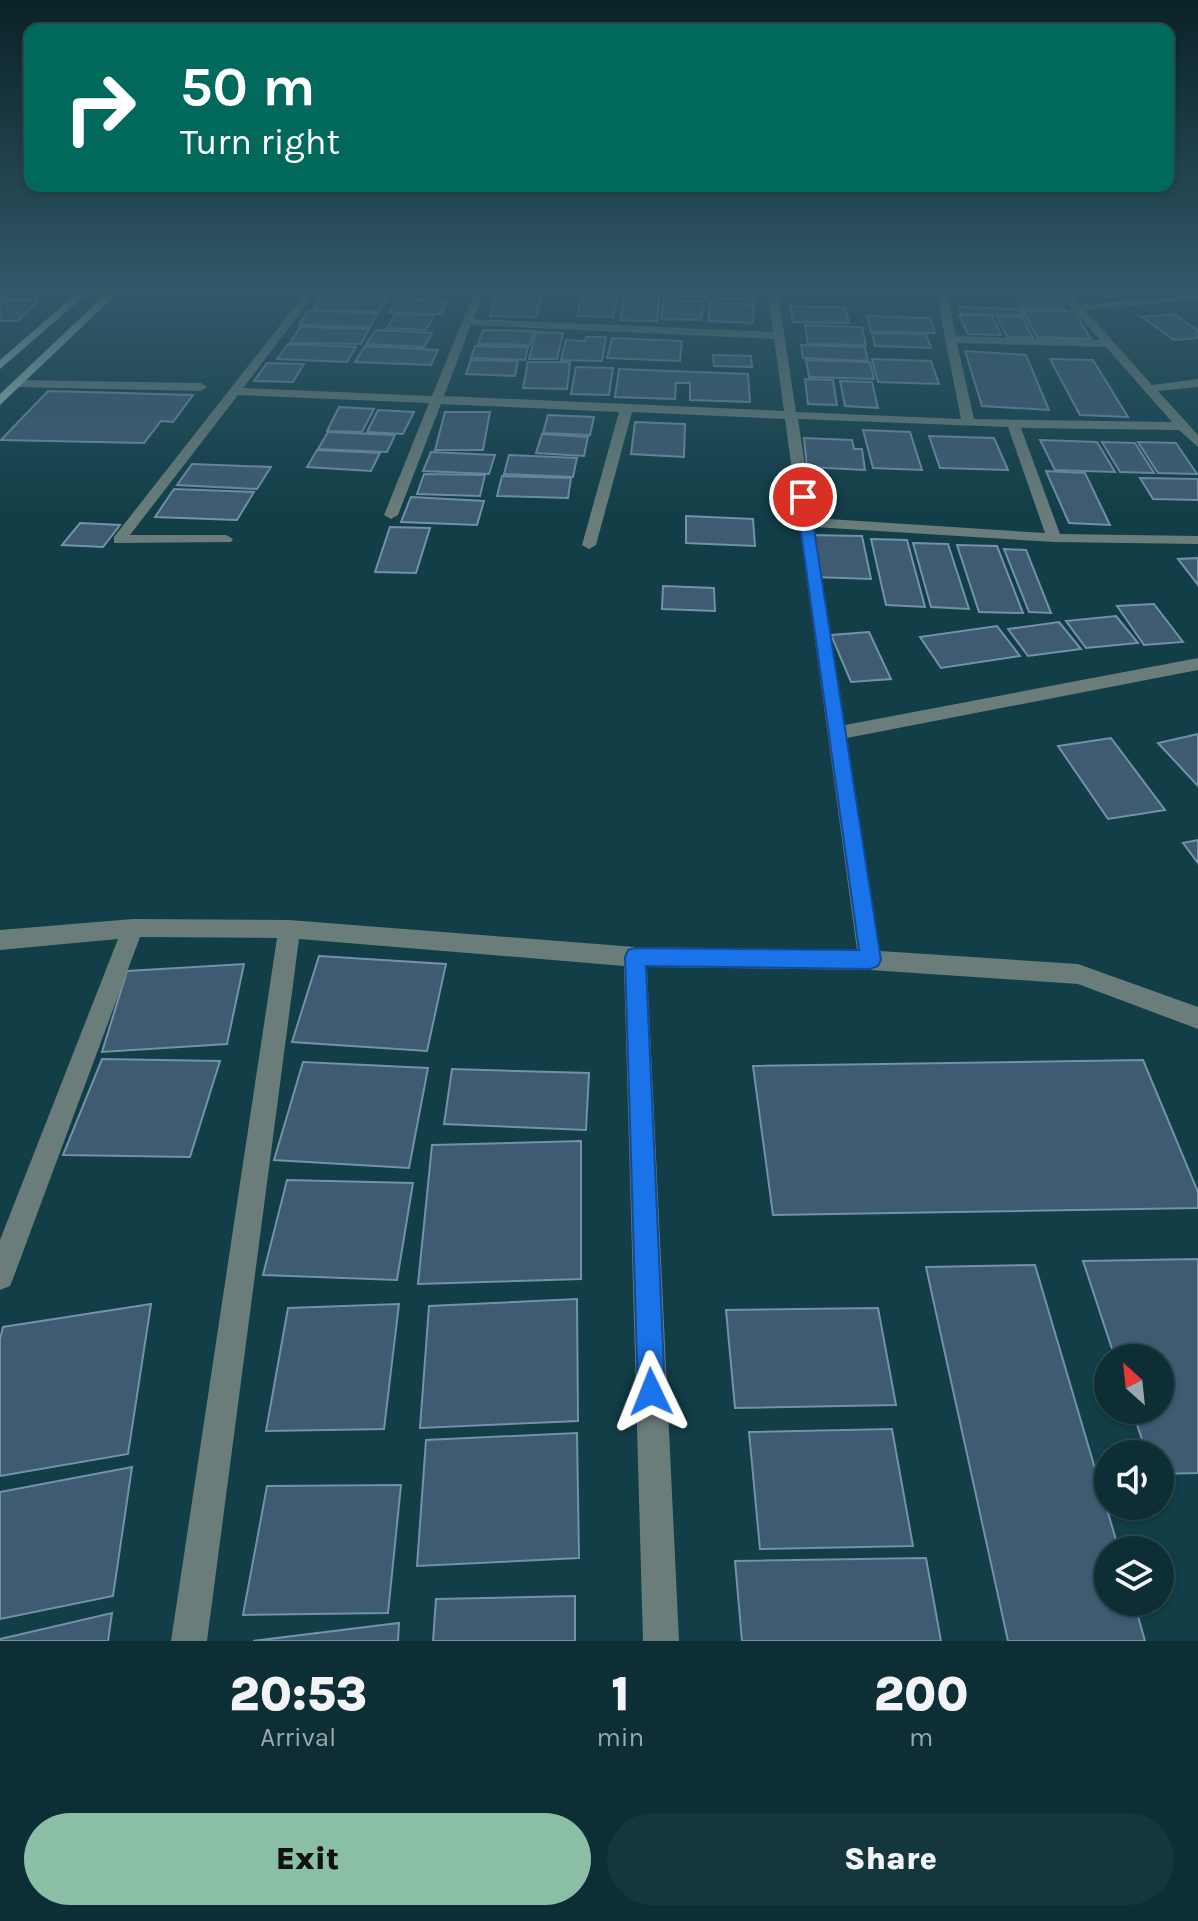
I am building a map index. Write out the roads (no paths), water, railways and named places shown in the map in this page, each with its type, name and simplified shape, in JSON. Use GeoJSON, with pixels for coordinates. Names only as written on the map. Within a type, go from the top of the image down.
{"type":"FeatureCollection","features":[{"type":"Feature","properties":{"kind":"main road"},"geometry":{"type":"LineString","coordinates":[[0,401],[39,364]]}},
{"type":"Feature","properties":{"kind":"street"},"geometry":{"type":"LineString","coordinates":[[226,539],[119,540],[255,364]]}},
{"type":"Feature","properties":{"kind":"street"},"geometry":{"type":"LineString","coordinates":[[391,515],[452,364]]}},
{"type":"Feature","properties":{"kind":"street"},"geometry":{"type":"LineString","coordinates":[[784,364],[870,960]]}},
{"type":"Feature","properties":{"kind":"street"},"geometry":{"type":"LineString","coordinates":[[955,364],[968,423]]}},
{"type":"Feature","properties":{"kind":"street"},"geometry":{"type":"LineString","coordinates":[[1126,364],[1198,443]]}},
{"type":"Feature","properties":{"kind":"street"},"geometry":{"type":"LineString","coordinates":[[1149,389],[1198,383]]}},
{"type":"Feature","properties":{"kind":"street"},"geometry":{"type":"LineString","coordinates":[[18,384],[201,387]]}},
{"type":"Feature","properties":{"kind":"street"},"geometry":{"type":"LineString","coordinates":[[233,391],[968,423],[1183,426]]}},
{"type":"Feature","properties":{"kind":"street"},"geometry":{"type":"LineString","coordinates":[[589,545],[627,407]]}},
{"type":"Feature","properties":{"kind":"street"},"geometry":{"type":"LineString","coordinates":[[1013,424],[1054,538]]}},
{"type":"Feature","properties":{"kind":"street"},"geometry":{"type":"LineString","coordinates":[[806,522],[1054,538],[1198,540]]}},
{"type":"Feature","properties":{"kind":"street"},"geometry":{"type":"LineString","coordinates":[[838,733],[1198,664]]}},
{"type":"Feature","properties":{"kind":"street"},"geometry":{"type":"LineString","coordinates":[[0,940],[133,928],[289,929],[635,957],[870,960],[1078,974],[1198,1018]]}},
{"type":"Feature","properties":{"kind":"street"},"geometry":{"type":"LineString","coordinates":[[0,1276],[133,928]]}},
{"type":"Feature","properties":{"kind":"street"},"geometry":{"type":"LineString","coordinates":[[189,1641],[289,929]]}},
{"type":"Feature","properties":{"kind":"street"},"geometry":{"type":"LineString","coordinates":[[635,957],[661,1641]]}}]}
